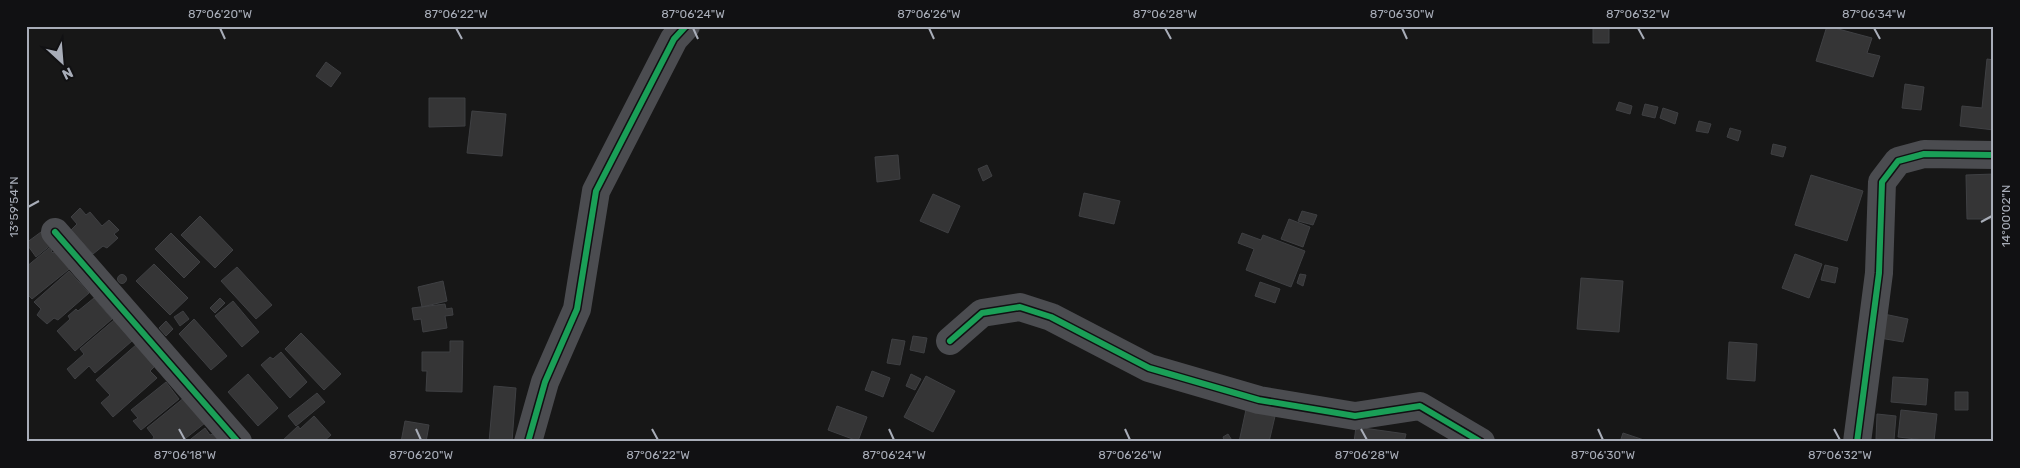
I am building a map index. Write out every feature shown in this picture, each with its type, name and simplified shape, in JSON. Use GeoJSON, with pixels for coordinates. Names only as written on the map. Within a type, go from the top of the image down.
{"type":"FeatureCollection","features":[{"type":"Feature","properties":{"kind":"street"},"geometry":{"type":"LineString","coordinates":[[528,442],[545,382],[577,309],[596,191],[674,39],[686,26]]}},
{"type":"Feature","properties":{"kind":"street"},"geometry":{"type":"LineString","coordinates":[[1857,442],[1879,273],[1882,182],[1898,162],[1924,154],[1994,155]]}},
{"type":"Feature","properties":{"kind":"street"},"geometry":{"type":"LineString","coordinates":[[56,232],[238,442]]}},
{"type":"Feature","properties":{"kind":"street"},"geometry":{"type":"LineString","coordinates":[[950,341],[982,313],[1020,307],[1051,317],[1149,368],[1259,400],[1355,416],[1420,406],[1481,442]]}},
{"type":"Feature","properties":{"kind":"building"},"geometry":{"type":"Polygon","coordinates":[[[1827,26],[1872,38],[1867,53],[1880,56],[1873,77],[1816,61],[1827,26]]]}},
{"type":"Feature","properties":{"kind":"building"},"geometry":{"type":"Polygon","coordinates":[[[1593,28],[1609,28],[1609,43],[1593,43],[1593,28]]]}},
{"type":"Feature","properties":{"kind":"building"},"geometry":{"type":"Polygon","coordinates":[[[1987,59],[1994,60],[1994,130],[1960,126],[1962,106],[1982,108],[1987,59]]]}},
{"type":"Feature","properties":{"kind":"building"},"geometry":{"type":"Polygon","coordinates":[[[326,62],[341,73],[331,87],[316,76],[326,62]]]}},
{"type":"Feature","properties":{"kind":"building"},"geometry":{"type":"Polygon","coordinates":[[[1905,84],[1924,87],[1921,110],[1902,108],[1905,84]]]}},
{"type":"Feature","properties":{"kind":"building"},"geometry":{"type":"Polygon","coordinates":[[[429,98],[465,98],[465,126],[429,127],[429,98]]]}},
{"type":"Feature","properties":{"kind":"building"},"geometry":{"type":"Polygon","coordinates":[[[1619,102],[1632,106],[1630,114],[1616,110],[1619,102]]]}},
{"type":"Feature","properties":{"kind":"building"},"geometry":{"type":"Polygon","coordinates":[[[1645,104],[1658,107],[1655,118],[1642,115],[1645,104]]]}},
{"type":"Feature","properties":{"kind":"building"},"geometry":{"type":"Polygon","coordinates":[[[1663,108],[1678,113],[1675,124],[1660,118],[1663,108]]]}},
{"type":"Feature","properties":{"kind":"building"},"geometry":{"type":"Polygon","coordinates":[[[472,111],[506,114],[502,156],[467,153],[472,111]]]}},
{"type":"Feature","properties":{"kind":"building"},"geometry":{"type":"Polygon","coordinates":[[[1699,121],[1711,124],[1708,133],[1696,131],[1699,121]]]}},
{"type":"Feature","properties":{"kind":"building"},"geometry":{"type":"Polygon","coordinates":[[[1730,128],[1741,131],[1738,141],[1727,137],[1730,128]]]}},
{"type":"Feature","properties":{"kind":"building"},"geometry":{"type":"Polygon","coordinates":[[[1773,144],[1786,147],[1783,157],[1771,154],[1773,144]]]}},
{"type":"Feature","properties":{"kind":"building"},"geometry":{"type":"Polygon","coordinates":[[[898,155],[900,179],[877,182],[875,157],[898,155]]]}},
{"type":"Feature","properties":{"kind":"building"},"geometry":{"type":"Polygon","coordinates":[[[987,165],[992,176],[983,181],[978,169],[987,165]]]}},
{"type":"Feature","properties":{"kind":"building"},"geometry":{"type":"Polygon","coordinates":[[[1994,174],[1994,219],[1967,219],[1966,175],[1994,174]]]}},
{"type":"Feature","properties":{"kind":"building"},"geometry":{"type":"Polygon","coordinates":[[[1811,175],[1863,191],[1847,241],[1795,225],[1811,175]]]}},
{"type":"Feature","properties":{"kind":"building"},"geometry":{"type":"Polygon","coordinates":[[[1084,193],[1120,201],[1114,224],[1079,216],[1084,193]]]}},
{"type":"Feature","properties":{"kind":"building"},"geometry":{"type":"Polygon","coordinates":[[[933,194],[960,206],[948,233],[920,221],[933,194]]]}},
{"type":"Feature","properties":{"kind":"building"},"geometry":{"type":"Polygon","coordinates":[[[80,208],[86,215],[90,212],[102,226],[109,220],[119,230],[114,234],[118,238],[107,248],[103,246],[93,254],[71,230],[77,224],[71,217],[80,208]]]}},
{"type":"Feature","properties":{"kind":"building"},"geometry":{"type":"Polygon","coordinates":[[[1302,211],[1317,215],[1313,225],[1298,221],[1302,211]]]}},
{"type":"Feature","properties":{"kind":"building"},"geometry":{"type":"Polygon","coordinates":[[[200,216],[233,250],[215,268],[181,235],[200,216]]]}},
{"type":"Feature","properties":{"kind":"building"},"geometry":{"type":"Polygon","coordinates":[[[1289,219],[1310,227],[1303,247],[1281,239],[1289,219]]]}},
{"type":"Feature","properties":{"kind":"building"},"geometry":{"type":"Polygon","coordinates":[[[41,232],[52,244],[36,257],[26,243],[41,232]]]}},
{"type":"Feature","properties":{"kind":"building"},"geometry":{"type":"Polygon","coordinates":[[[171,233],[200,262],[184,278],[155,249],[171,233]]]}},
{"type":"Feature","properties":{"kind":"building"},"geometry":{"type":"Polygon","coordinates":[[[1242,233],[1261,240],[1263,235],[1305,251],[1291,287],[1246,270],[1254,249],[1238,243],[1242,233]]]}},
{"type":"Feature","properties":{"kind":"building"},"geometry":{"type":"Polygon","coordinates":[[[54,244],[56,247],[51,251],[53,253],[59,248],[73,266],[32,299],[28,295],[26,296],[26,267],[54,244]]]}},
{"type":"Feature","properties":{"kind":"building"},"geometry":{"type":"Polygon","coordinates":[[[1795,254],[1822,264],[1809,298],[1782,288],[1795,254]]]}},
{"type":"Feature","properties":{"kind":"building"},"geometry":{"type":"Polygon","coordinates":[[[154,264],[188,298],[170,315],[136,281],[154,264]]]}},
{"type":"Feature","properties":{"kind":"building"},"geometry":{"type":"Polygon","coordinates":[[[1825,265],[1838,268],[1835,283],[1821,280],[1825,265]]]}},
{"type":"Feature","properties":{"kind":"building"},"geometry":{"type":"Polygon","coordinates":[[[237,267],[272,305],[256,319],[221,281],[237,267]]]}},
{"type":"Feature","properties":{"kind":"building"},"geometry":{"type":"Polygon","coordinates":[[[69,271],[89,293],[58,320],[54,318],[47,324],[37,315],[41,309],[34,302],[69,271]]]}},
{"type":"Feature","properties":{"kind":"building"},"geometry":{"type":"Polygon","coordinates":[[[1300,274],[1306,275],[1303,286],[1297,283],[1300,274]]]}},
{"type":"Feature","properties":{"kind":"building"},"geometry":{"type":"Polygon","coordinates":[[[122,275],[126,279],[122,283],[118,279],[122,275]]]}},
{"type":"Feature","properties":{"kind":"building"},"geometry":{"type":"Polygon","coordinates":[[[1581,278],[1623,281],[1619,332],[1577,329],[1581,278]]]}},
{"type":"Feature","properties":{"kind":"building"},"geometry":{"type":"Polygon","coordinates":[[[443,281],[447,301],[422,307],[418,287],[443,281]]]}},
{"type":"Feature","properties":{"kind":"building"},"geometry":{"type":"Polygon","coordinates":[[[1260,282],[1280,289],[1275,303],[1255,296],[1260,282]]]}},
{"type":"Feature","properties":{"kind":"building"},"geometry":{"type":"Polygon","coordinates":[[[94,298],[112,319],[75,351],[57,331],[70,319],[68,316],[76,309],[78,311],[94,298]]]}},
{"type":"Feature","properties":{"kind":"building"},"geometry":{"type":"Polygon","coordinates":[[[220,298],[225,303],[215,313],[210,308],[220,298]]]}},
{"type":"Feature","properties":{"kind":"building"},"geometry":{"type":"Polygon","coordinates":[[[233,301],[259,332],[242,347],[215,316],[233,301]]]}},
{"type":"Feature","properties":{"kind":"building"},"geometry":{"type":"Polygon","coordinates":[[[445,304],[446,309],[452,308],[453,315],[445,316],[447,328],[423,332],[421,319],[414,320],[412,308],[445,304]]]}},
{"type":"Feature","properties":{"kind":"building"},"geometry":{"type":"Polygon","coordinates":[[[183,311],[189,319],[180,326],[174,317],[183,311]]]}},
{"type":"Feature","properties":{"kind":"building"},"geometry":{"type":"Polygon","coordinates":[[[1879,313],[1908,319],[1903,342],[1874,337],[1879,313]]]}},
{"type":"Feature","properties":{"kind":"building"},"geometry":{"type":"Polygon","coordinates":[[[194,319],[227,356],[211,370],[179,334],[194,319]]]}},
{"type":"Feature","properties":{"kind":"building"},"geometry":{"type":"Polygon","coordinates":[[[114,320],[132,341],[95,373],[89,366],[75,379],[67,369],[84,354],[80,349],[114,320]]]}},
{"type":"Feature","properties":{"kind":"building"},"geometry":{"type":"Polygon","coordinates":[[[166,321],[173,329],[166,336],[159,328],[166,321]]]}},
{"type":"Feature","properties":{"kind":"building"},"geometry":{"type":"Polygon","coordinates":[[[301,333],[341,374],[324,390],[285,349],[301,333]]]}},
{"type":"Feature","properties":{"kind":"building"},"geometry":{"type":"Polygon","coordinates":[[[913,336],[927,338],[924,353],[910,350],[913,336]]]}},
{"type":"Feature","properties":{"kind":"building"},"geometry":{"type":"Polygon","coordinates":[[[892,339],[905,341],[900,365],[887,363],[892,339]]]}},
{"type":"Feature","properties":{"kind":"building"},"geometry":{"type":"Polygon","coordinates":[[[450,341],[463,341],[462,392],[426,391],[427,371],[422,371],[422,352],[450,352],[450,341]]]}},
{"type":"Feature","properties":{"kind":"building"},"geometry":{"type":"Polygon","coordinates":[[[1729,342],[1757,344],[1755,381],[1727,379],[1729,342]]]}},
{"type":"Feature","properties":{"kind":"building"},"geometry":{"type":"Polygon","coordinates":[[[137,344],[156,365],[150,371],[157,378],[113,417],[101,403],[110,395],[96,380],[137,344]]]}},
{"type":"Feature","properties":{"kind":"building"},"geometry":{"type":"Polygon","coordinates":[[[281,352],[307,382],[290,398],[261,365],[270,357],[273,359],[281,352]]]}},
{"type":"Feature","properties":{"kind":"building"},"geometry":{"type":"Polygon","coordinates":[[[872,371],[890,378],[883,397],[865,390],[872,371]]]}},
{"type":"Feature","properties":{"kind":"building"},"geometry":{"type":"Polygon","coordinates":[[[248,374],[278,408],[258,426],[228,392],[248,374]]]}},
{"type":"Feature","properties":{"kind":"building"},"geometry":{"type":"Polygon","coordinates":[[[911,374],[921,379],[915,390],[906,386],[911,374]]]}},
{"type":"Feature","properties":{"kind":"building"},"geometry":{"type":"Polygon","coordinates":[[[926,376],[955,391],[933,432],[904,417],[926,376]]]}},
{"type":"Feature","properties":{"kind":"building"},"geometry":{"type":"Polygon","coordinates":[[[1893,377],[1928,379],[1926,405],[1891,402],[1893,377]]]}},
{"type":"Feature","properties":{"kind":"building"},"geometry":{"type":"Polygon","coordinates":[[[166,382],[179,399],[141,430],[133,421],[138,418],[131,410],[166,382]]]}},
{"type":"Feature","properties":{"kind":"building"},"geometry":{"type":"Polygon","coordinates":[[[494,386],[516,388],[512,442],[489,442],[494,386]]]}},
{"type":"Feature","properties":{"kind":"building"},"geometry":{"type":"Polygon","coordinates":[[[1955,392],[1968,392],[1968,410],[1955,410],[1955,392]]]}},
{"type":"Feature","properties":{"kind":"building"},"geometry":{"type":"Polygon","coordinates":[[[317,393],[325,402],[296,426],[288,416],[317,393]]]}},
{"type":"Feature","properties":{"kind":"building"},"geometry":{"type":"Polygon","coordinates":[[[185,397],[205,423],[181,442],[151,442],[154,437],[147,428],[185,397]]]}},
{"type":"Feature","properties":{"kind":"building"},"geometry":{"type":"Polygon","coordinates":[[[1247,405],[1276,412],[1269,442],[1239,442],[1247,405]]]}},
{"type":"Feature","properties":{"kind":"building"},"geometry":{"type":"Polygon","coordinates":[[[837,406],[867,417],[858,441],[828,430],[837,406]]]}},
{"type":"Feature","properties":{"kind":"building"},"geometry":{"type":"Polygon","coordinates":[[[1901,410],[1937,414],[1934,441],[1898,437],[1901,410]]]}},
{"type":"Feature","properties":{"kind":"building"},"geometry":{"type":"Polygon","coordinates":[[[1877,414],[1896,416],[1894,440],[1876,439],[1877,414]]]}},
{"type":"Feature","properties":{"kind":"building"},"geometry":{"type":"Polygon","coordinates":[[[314,416],[331,435],[323,442],[281,442],[298,426],[300,429],[314,416]]]}},
{"type":"Feature","properties":{"kind":"building"},"geometry":{"type":"Polygon","coordinates":[[[405,421],[429,425],[426,442],[401,442],[405,421]]]}},
{"type":"Feature","properties":{"kind":"building"},"geometry":{"type":"Polygon","coordinates":[[[1356,427],[1406,434],[1404,442],[1354,442],[1356,427]]]}},
{"type":"Feature","properties":{"kind":"building"},"geometry":{"type":"Polygon","coordinates":[[[205,428],[210,435],[216,433],[219,437],[213,442],[187,442],[205,428]]]}},
{"type":"Feature","properties":{"kind":"building"},"geometry":{"type":"Polygon","coordinates":[[[1623,433],[1650,442],[1620,442],[1623,433]]]}},
{"type":"Feature","properties":{"kind":"building"},"geometry":{"type":"Polygon","coordinates":[[[1228,434],[1233,442],[1225,442],[1223,437],[1228,434]]]}},
{"type":"Feature","properties":{"kind":"cycle path"},"geometry":{"type":"LineString","coordinates":[[528,442],[545,382],[577,309],[596,191],[674,39],[686,26]]}},
{"type":"Feature","properties":{"kind":"cycle path"},"geometry":{"type":"LineString","coordinates":[[1857,442],[1879,273],[1882,182],[1898,161],[1924,154],[1994,155]]}},
{"type":"Feature","properties":{"kind":"cycle path"},"geometry":{"type":"LineString","coordinates":[[55,232],[238,442]]}},
{"type":"Feature","properties":{"kind":"cycle path"},"geometry":{"type":"LineString","coordinates":[[950,341],[982,313],[1020,307],[1051,317],[1149,368],[1259,400],[1355,416],[1420,406],[1481,442]]}}]}
